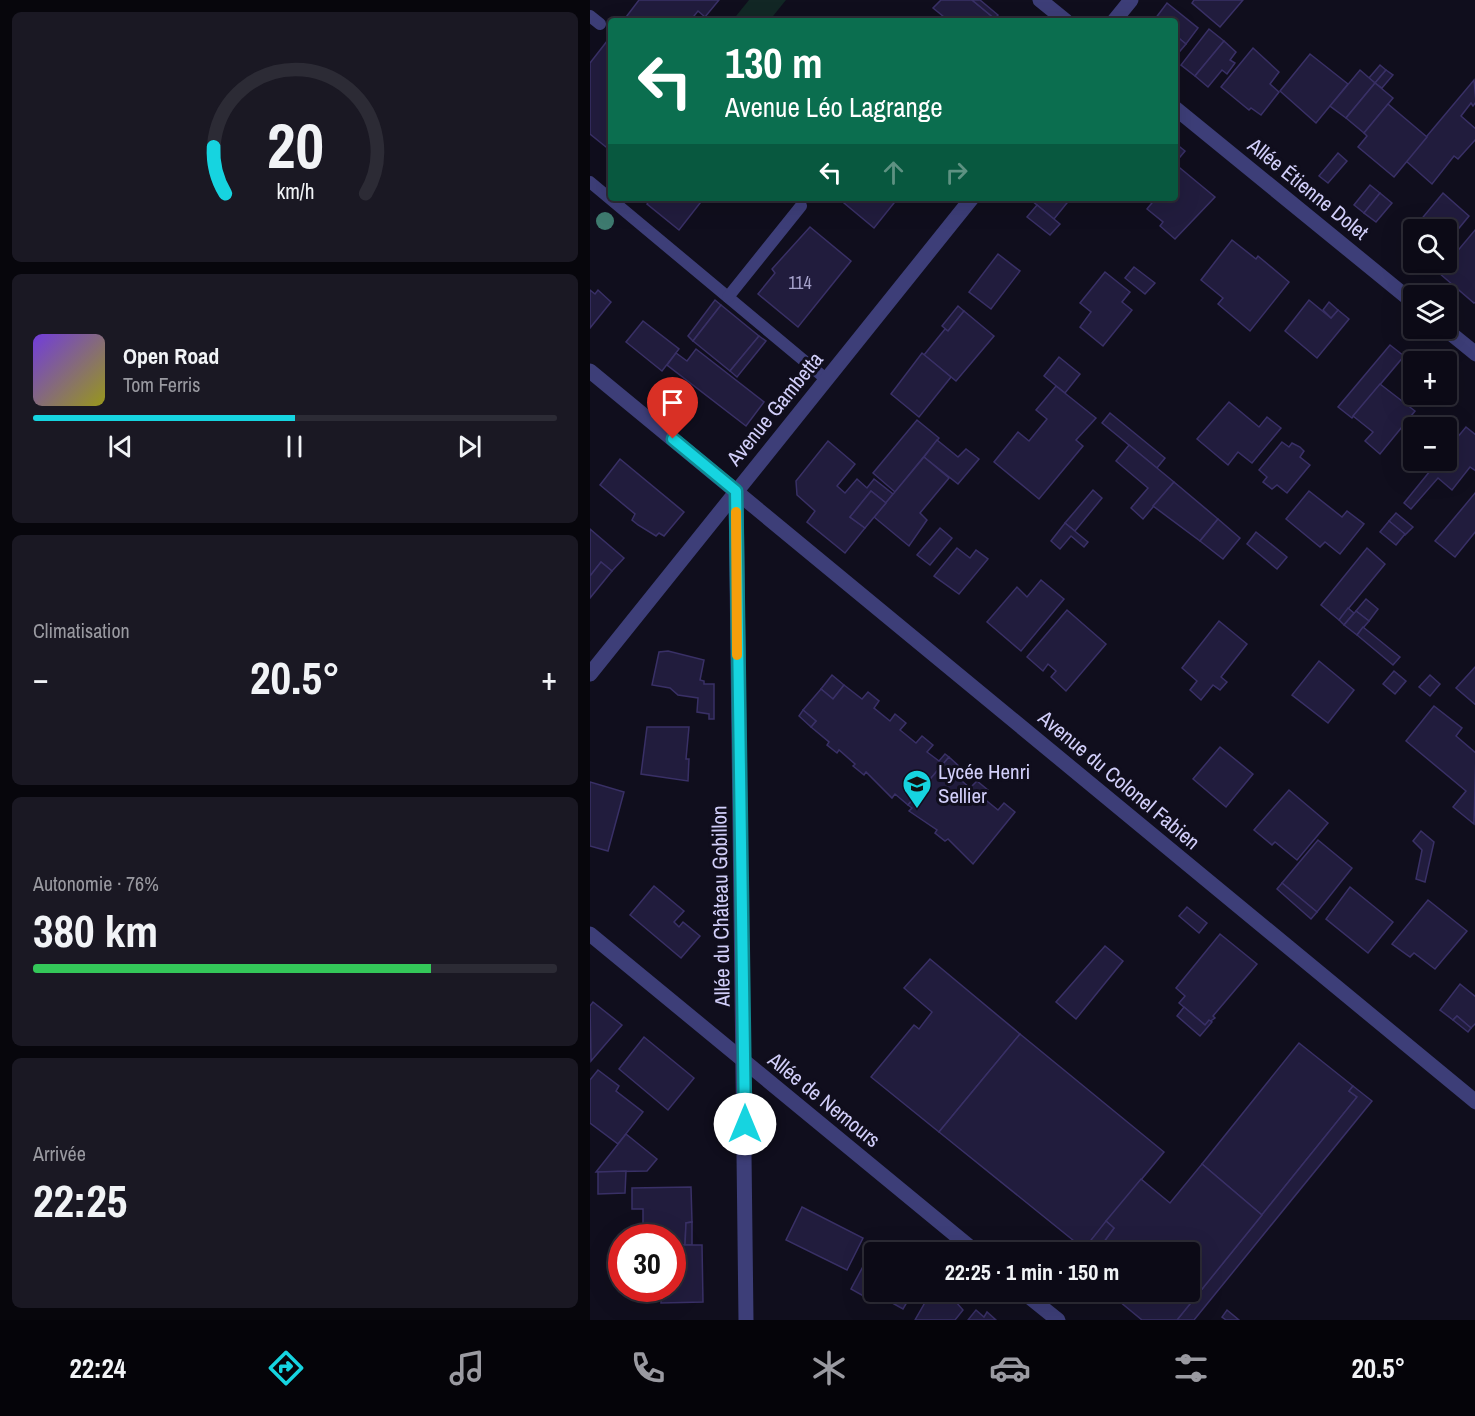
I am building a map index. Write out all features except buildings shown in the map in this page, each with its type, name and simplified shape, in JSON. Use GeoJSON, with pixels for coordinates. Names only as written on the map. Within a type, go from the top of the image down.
{"type":"FeatureCollection","features":[{"type":"Feature","properties":{"kind":"street"},"geometry":{"type":"LineString","coordinates":[[1040,0],[1062,18]]}},
{"type":"Feature","properties":{"kind":"street"},"geometry":{"type":"LineString","coordinates":[[1116,18],[1131,0]]}},
{"type":"Feature","properties":{"kind":"street","name":"Allée Étienne Dolet"},"geometry":{"type":"LineString","coordinates":[[1178,110],[1403,294]]}},
{"type":"Feature","properties":{"kind":"street","name":"Avenue Gambetta"},"geometry":{"type":"LineString","coordinates":[[590,674],[970,201]]}},
{"type":"Feature","properties":{"kind":"street"},"geometry":{"type":"LineString","coordinates":[[1457,339],[1475,354]]}},
{"type":"Feature","properties":{"kind":"street","name":"Avenue du Colonel Fabien"},"geometry":{"type":"LineString","coordinates":[[590,371],[1475,1102]]}},
{"type":"Feature","properties":{"kind":"street","name":"Allée du Château Gobillon"},"geometry":{"type":"LineString","coordinates":[[736,491],[745,1063],[746,1320]]}},
{"type":"Feature","properties":{"kind":"street","name":"Allée de Nemours"},"geometry":{"type":"LineString","coordinates":[[590,934],[964,1242]]}},
{"type":"Feature","properties":{"kind":"street"},"geometry":{"type":"LineString","coordinates":[[1036,1302],[1058,1320]]}},
{"type":"Feature","properties":{"kind":"lane"},"geometry":{"type":"LineString","coordinates":[[590,183],[608,198]]}},
{"type":"Feature","properties":{"kind":"lane"},"geometry":{"type":"LineString","coordinates":[[612,201],[826,379]]}},
{"type":"Feature","properties":{"kind":"lane"},"geometry":{"type":"LineString","coordinates":[[728,297],[801,207]]}},
{"type":"Feature","properties":{"kind":"green space"},"geometry":{"type":"Polygon","coordinates":[[[749,0],[786,0],[771,18],[734,18],[749,0]]]}},
{"type":"Feature","properties":{"kind":"slow traffic"},"geometry":{"type":"LineString","coordinates":[[736,512],[737,655]]}},
{"type":"Feature","properties":{"kind":"place","name":"Lycée Henri Sellier"},"geometry":{"type":"Point","coordinates":[917,810]}},
{"type":"Feature","properties":{"kind":"route"},"geometry":{"type":"LineString","coordinates":[[673,439],[736,491],[735,577],[745,1124]]}}]}
